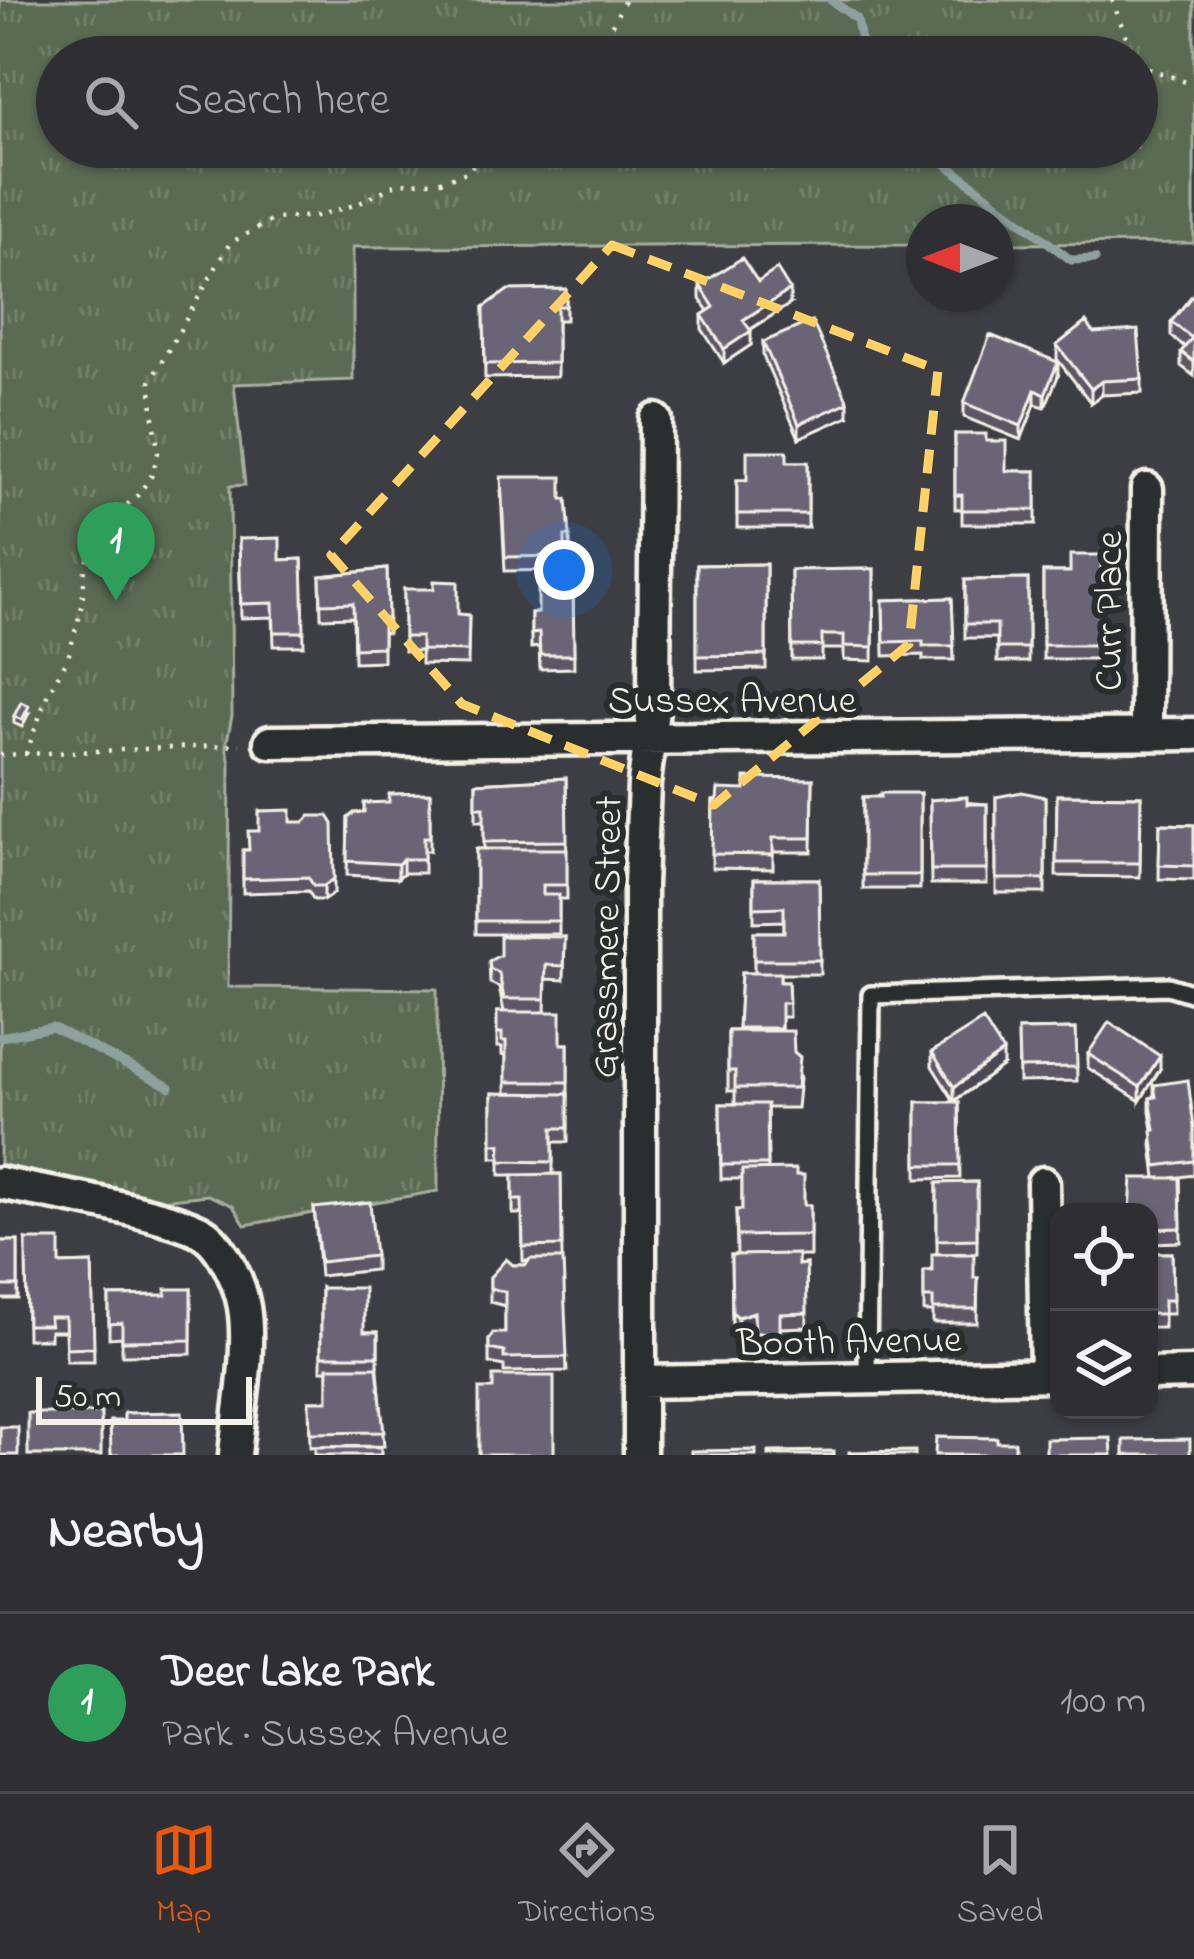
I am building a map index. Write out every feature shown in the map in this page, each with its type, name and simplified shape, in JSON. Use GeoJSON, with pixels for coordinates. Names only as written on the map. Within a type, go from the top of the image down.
{"type":"FeatureCollection","features":[{"type":"Feature","properties":{"kind":"street","name":"Grassmere Street"},"geometry":{"type":"LineString","coordinates":[[640,1455],[640,885],[655,701],[656,420]]}},
{"type":"Feature","properties":{"kind":"street","name":"Curr Place"},"geometry":{"type":"LineString","coordinates":[[1146,734],[1147,488]]}},
{"type":"Feature","properties":{"kind":"street","name":"Sussex Avenue"},"geometry":{"type":"LineString","coordinates":[[270,742],[1194,734]]}},
{"type":"Feature","properties":{"kind":"street"},"geometry":{"type":"LineString","coordinates":[[0,1184],[175,1222],[215,1244],[244,1308],[235,1455]]}},
{"type":"Feature","properties":{"kind":"street"},"geometry":{"type":"LineString","coordinates":[[1042,1184],[1050,1337]]}},
{"type":"Feature","properties":{"kind":"street"},"geometry":{"type":"LineString","coordinates":[[1158,1374],[1194,1373]]}},
{"type":"Feature","properties":{"kind":"street","name":"Booth Avenue"},"geometry":{"type":"LineString","coordinates":[[640,1382],[1050,1375]]}},
{"type":"Feature","properties":{"kind":"lane"},"geometry":{"type":"LineString","coordinates":[[867,1376],[871,995],[1168,986],[1194,994]]}},
{"type":"Feature","properties":{"kind":"path"},"geometry":{"type":"LineString","coordinates":[[1112,0],[1126,36]]}},
{"type":"Feature","properties":{"kind":"path"},"geometry":{"type":"LineString","coordinates":[[608,36],[625,2]]}},
{"type":"Feature","properties":{"kind":"path"},"geometry":{"type":"LineString","coordinates":[[1158,70],[1194,86]]}},
{"type":"Feature","properties":{"kind":"path"},"geometry":{"type":"LineString","coordinates":[[26,754],[48,692],[68,658],[97,530],[138,495],[152,475],[158,453],[150,382],[230,243],[274,219],[316,216],[358,204],[396,184],[441,181],[472,168]]}},
{"type":"Feature","properties":{"kind":"path"},"geometry":{"type":"LineString","coordinates":[[0,755],[270,742]]}},
{"type":"Feature","properties":{"kind":"highlighted area"},"geometry":{"type":"Polygon","coordinates":[[[612,245],[938,370],[909,644],[714,805],[462,704],[331,555],[612,245]]]}},
{"type":"Feature","properties":{"kind":"green space"},"geometry":{"type":"Polygon","coordinates":[[[0,0],[1194,0],[1194,243],[1014,244],[1014,204],[906,204],[906,245],[353,247],[353,380],[234,384],[245,485],[230,486],[228,987],[437,989],[438,1191],[245,1225],[233,1206],[208,1195],[161,1200],[0,1164],[0,0]]]}},
{"type":"Feature","properties":{"kind":"building"},"geometry":{"type":"Polygon","coordinates":[[[742,258],[758,282],[777,269],[790,290],[743,320],[751,331],[724,349],[702,315],[714,307],[700,285],[742,258]]]}},
{"type":"Feature","properties":{"kind":"building"},"geometry":{"type":"Polygon","coordinates":[[[566,289],[566,306],[557,306],[557,363],[485,364],[484,307],[508,290],[566,289]]]}},
{"type":"Feature","properties":{"kind":"building"},"geometry":{"type":"Polygon","coordinates":[[[1194,293],[1194,362],[1181,352],[1192,338],[1171,322],[1194,293]]]}},
{"type":"Feature","properties":{"kind":"building"},"geometry":{"type":"Polygon","coordinates":[[[812,321],[848,402],[799,424],[763,342],[812,321]]]}},
{"type":"Feature","properties":{"kind":"building"},"geometry":{"type":"Polygon","coordinates":[[[1086,322],[1094,333],[1138,330],[1142,379],[1102,381],[1091,389],[1057,345],[1086,322]]]}},
{"type":"Feature","properties":{"kind":"building"},"geometry":{"type":"Polygon","coordinates":[[[990,335],[1058,362],[1045,394],[1035,390],[1021,426],[964,403],[990,335]]]}},
{"type":"Feature","properties":{"kind":"building"},"geometry":{"type":"Polygon","coordinates":[[[955,434],[986,434],[986,441],[1006,441],[1006,471],[1036,471],[1036,510],[962,510],[962,495],[955,495],[955,434]]]}},
{"type":"Feature","properties":{"kind":"building"},"geometry":{"type":"Polygon","coordinates":[[[747,451],[787,451],[787,462],[808,462],[808,514],[737,514],[737,480],[747,480],[747,451]]]}},
{"type":"Feature","properties":{"kind":"building"},"geometry":{"type":"Polygon","coordinates":[[[501,477],[562,477],[570,536],[565,536],[565,556],[505,557],[501,477]]]}},
{"type":"Feature","properties":{"kind":"building"},"geometry":{"type":"Polygon","coordinates":[[[280,538],[280,560],[302,559],[304,632],[274,632],[273,603],[241,604],[239,539],[280,538]]]}},
{"type":"Feature","properties":{"kind":"building"},"geometry":{"type":"Polygon","coordinates":[[[1070,555],[1101,555],[1102,645],[1043,645],[1043,572],[1070,572],[1070,555]]]}},
{"type":"Feature","properties":{"kind":"building"},"geometry":{"type":"Polygon","coordinates":[[[766,564],[766,655],[697,656],[697,565],[766,564]]]}},
{"type":"Feature","properties":{"kind":"building"},"geometry":{"type":"Polygon","coordinates":[[[387,569],[383,647],[354,648],[353,603],[321,604],[320,576],[387,569]]]}},
{"type":"Feature","properties":{"kind":"building"},"geometry":{"type":"Polygon","coordinates":[[[874,569],[873,647],[844,646],[844,635],[822,635],[822,646],[792,646],[791,570],[874,569]]]}},
{"type":"Feature","properties":{"kind":"building"},"geometry":{"type":"Polygon","coordinates":[[[1028,579],[1028,648],[997,648],[997,624],[965,624],[965,580],[1028,579]]]}},
{"type":"Feature","properties":{"kind":"building"},"geometry":{"type":"Polygon","coordinates":[[[434,581],[458,582],[458,614],[469,615],[468,651],[421,650],[421,637],[404,637],[404,589],[434,589],[434,581]]]}},
{"type":"Feature","properties":{"kind":"building"},"geometry":{"type":"Polygon","coordinates":[[[538,583],[573,583],[574,655],[540,655],[539,633],[531,634],[531,613],[538,613],[538,583]]]}},
{"type":"Feature","properties":{"kind":"building"},"geometry":{"type":"Polygon","coordinates":[[[952,598],[954,646],[884,642],[883,600],[952,598]]]}},
{"type":"Feature","properties":{"kind":"building"},"geometry":{"type":"Polygon","coordinates":[[[21,702],[29,706],[22,720],[14,716],[21,702]]]}},
{"type":"Feature","properties":{"kind":"building"},"geometry":{"type":"Polygon","coordinates":[[[566,778],[567,841],[484,842],[484,807],[476,807],[476,783],[566,778]]]}},
{"type":"Feature","properties":{"kind":"building"},"geometry":{"type":"Polygon","coordinates":[[[745,778],[813,779],[812,838],[773,838],[773,855],[712,854],[713,801],[717,801],[718,789],[745,790],[745,778]]]}},
{"type":"Feature","properties":{"kind":"building"},"geometry":{"type":"Polygon","coordinates":[[[1022,792],[1045,797],[1045,879],[996,879],[996,797],[1022,792]]]}},
{"type":"Feature","properties":{"kind":"building"},"geometry":{"type":"Polygon","coordinates":[[[430,793],[430,837],[424,837],[424,859],[403,859],[398,864],[347,861],[348,818],[364,812],[364,803],[389,802],[389,794],[430,793]]]}},
{"type":"Feature","properties":{"kind":"building"},"geometry":{"type":"Polygon","coordinates":[[[881,793],[920,793],[920,875],[863,875],[863,797],[881,797],[881,793]]]}},
{"type":"Feature","properties":{"kind":"building"},"geometry":{"type":"Polygon","coordinates":[[[1057,795],[1141,796],[1140,863],[1056,863],[1057,795]]]}},
{"type":"Feature","properties":{"kind":"building"},"geometry":{"type":"Polygon","coordinates":[[[967,797],[967,804],[987,804],[987,870],[931,870],[930,800],[967,797]]]}},
{"type":"Feature","properties":{"kind":"building"},"geometry":{"type":"Polygon","coordinates":[[[291,810],[291,822],[328,816],[333,824],[334,879],[314,886],[308,877],[243,879],[243,850],[249,850],[248,831],[259,831],[259,811],[291,810]]]}},
{"type":"Feature","properties":{"kind":"building"},"geometry":{"type":"Polygon","coordinates":[[[1160,824],[1194,825],[1194,866],[1159,865],[1160,824]]]}},
{"type":"Feature","properties":{"kind":"building"},"geometry":{"type":"Polygon","coordinates":[[[476,849],[567,849],[567,885],[543,885],[543,895],[559,895],[559,921],[476,921],[476,849]]]}},
{"type":"Feature","properties":{"kind":"building"},"geometry":{"type":"Polygon","coordinates":[[[754,879],[819,879],[820,960],[754,960],[754,932],[784,932],[784,907],[754,908],[754,879]]]}},
{"type":"Feature","properties":{"kind":"building"},"geometry":{"type":"Polygon","coordinates":[[[500,936],[565,937],[564,966],[546,965],[545,999],[504,999],[499,973],[490,969],[489,961],[500,955],[500,936]]]}},
{"type":"Feature","properties":{"kind":"building"},"geometry":{"type":"Polygon","coordinates":[[[741,973],[780,973],[780,982],[788,982],[789,1003],[781,1003],[781,1028],[738,1028],[741,973]]]}},
{"type":"Feature","properties":{"kind":"building"},"geometry":{"type":"Polygon","coordinates":[[[497,1012],[561,1012],[561,1044],[568,1044],[568,1082],[506,1082],[506,1041],[497,1033],[497,1012]]]}},
{"type":"Feature","properties":{"kind":"building"},"geometry":{"type":"Polygon","coordinates":[[[983,1020],[1003,1052],[954,1087],[932,1052],[983,1020]]]}},
{"type":"Feature","properties":{"kind":"building"},"geometry":{"type":"Polygon","coordinates":[[[1109,1022],[1160,1056],[1140,1087],[1088,1054],[1109,1022]]]}},
{"type":"Feature","properties":{"kind":"building"},"geometry":{"type":"Polygon","coordinates":[[[1076,1029],[1077,1067],[1019,1068],[1018,1030],[1076,1029]]]}},
{"type":"Feature","properties":{"kind":"building"},"geometry":{"type":"Polygon","coordinates":[[[728,1031],[793,1031],[794,1052],[800,1057],[797,1088],[735,1088],[735,1071],[728,1071],[728,1031]]]}},
{"type":"Feature","properties":{"kind":"building"},"geometry":{"type":"Polygon","coordinates":[[[1188,1080],[1194,1161],[1156,1166],[1150,1098],[1156,1097],[1154,1085],[1188,1080]]]}},
{"type":"Feature","properties":{"kind":"building"},"geometry":{"type":"Polygon","coordinates":[[[492,1093],[568,1094],[568,1128],[553,1128],[553,1162],[500,1161],[501,1144],[492,1144],[492,1093]]]}},
{"type":"Feature","properties":{"kind":"building"},"geometry":{"type":"Polygon","coordinates":[[[917,1102],[959,1102],[960,1165],[917,1165],[917,1102]]]}},
{"type":"Feature","properties":{"kind":"building"},"geometry":{"type":"Polygon","coordinates":[[[720,1104],[767,1104],[768,1165],[721,1165],[720,1104]]]}},
{"type":"Feature","properties":{"kind":"building"},"geometry":{"type":"Polygon","coordinates":[[[796,1169],[796,1175],[804,1175],[810,1235],[737,1236],[742,1170],[796,1169]]]}},
{"type":"Feature","properties":{"kind":"building"},"geometry":{"type":"Polygon","coordinates":[[[561,1174],[562,1246],[523,1247],[522,1200],[513,1200],[513,1175],[561,1174]]]}},
{"type":"Feature","properties":{"kind":"building"},"geometry":{"type":"Polygon","coordinates":[[[1132,1178],[1180,1178],[1181,1228],[1158,1229],[1158,1203],[1131,1203],[1132,1178]]]}},
{"type":"Feature","properties":{"kind":"building"},"geometry":{"type":"Polygon","coordinates":[[[977,1182],[977,1239],[937,1240],[937,1183],[977,1182]]]}},
{"type":"Feature","properties":{"kind":"building"},"geometry":{"type":"Polygon","coordinates":[[[370,1202],[375,1256],[320,1262],[314,1208],[370,1202]]]}},
{"type":"Feature","properties":{"kind":"building"},"geometry":{"type":"Polygon","coordinates":[[[26,1240],[60,1240],[60,1264],[92,1263],[94,1347],[66,1348],[65,1317],[49,1317],[50,1325],[27,1325],[26,1240]]]}},
{"type":"Feature","properties":{"kind":"building"},"geometry":{"type":"Polygon","coordinates":[[[0,1241],[18,1241],[18,1286],[0,1286],[0,1241]]]}},
{"type":"Feature","properties":{"kind":"building"},"geometry":{"type":"Polygon","coordinates":[[[1158,1253],[1172,1253],[1173,1300],[1164,1300],[1164,1314],[1158,1314],[1158,1253]]]}},
{"type":"Feature","properties":{"kind":"building"},"geometry":{"type":"Polygon","coordinates":[[[798,1254],[798,1265],[806,1264],[807,1313],[780,1314],[780,1332],[755,1333],[754,1312],[738,1317],[732,1312],[731,1255],[798,1254]]]}},
{"type":"Feature","properties":{"kind":"building"},"geometry":{"type":"Polygon","coordinates":[[[932,1254],[974,1254],[977,1309],[933,1309],[933,1298],[924,1298],[924,1271],[932,1271],[932,1254]]]}},
{"type":"Feature","properties":{"kind":"building"},"geometry":{"type":"Polygon","coordinates":[[[506,1259],[513,1265],[526,1265],[530,1259],[563,1259],[567,1357],[504,1358],[504,1352],[489,1349],[493,1333],[505,1333],[505,1292],[490,1288],[490,1277],[506,1259]]]}},
{"type":"Feature","properties":{"kind":"building"},"geometry":{"type":"Polygon","coordinates":[[[321,1288],[364,1288],[364,1332],[378,1332],[378,1356],[321,1356],[321,1288]]]}},
{"type":"Feature","properties":{"kind":"building"},"geometry":{"type":"Polygon","coordinates":[[[166,1289],[191,1289],[191,1340],[122,1341],[122,1323],[109,1324],[109,1296],[166,1295],[166,1289]]]}},
{"type":"Feature","properties":{"kind":"building"},"geometry":{"type":"Polygon","coordinates":[[[328,1367],[377,1367],[384,1432],[310,1433],[309,1401],[328,1401],[328,1367]]]}},
{"type":"Feature","properties":{"kind":"building"},"geometry":{"type":"Polygon","coordinates":[[[493,1376],[554,1376],[554,1455],[479,1455],[479,1389],[493,1389],[493,1376]]]}},
{"type":"Feature","properties":{"kind":"building"},"geometry":{"type":"Polygon","coordinates":[[[182,1412],[183,1455],[111,1455],[110,1421],[124,1421],[124,1413],[182,1412]]]}},
{"type":"Feature","properties":{"kind":"building"},"geometry":{"type":"Polygon","coordinates":[[[28,1413],[101,1413],[101,1455],[28,1455],[28,1413]]]}},
{"type":"Feature","properties":{"kind":"building"},"geometry":{"type":"Polygon","coordinates":[[[0,1427],[18,1427],[18,1455],[0,1455],[0,1427]]]}},
{"type":"Feature","properties":{"kind":"building"},"geometry":{"type":"Polygon","coordinates":[[[936,1437],[1015,1442],[1015,1455],[935,1455],[936,1437]]]}},
{"type":"Feature","properties":{"kind":"building"},"geometry":{"type":"Polygon","coordinates":[[[1111,1438],[1112,1455],[1046,1455],[1046,1439],[1111,1438]]]}},
{"type":"Feature","properties":{"kind":"building"},"geometry":{"type":"Polygon","coordinates":[[[1190,1439],[1190,1455],[1124,1455],[1124,1440],[1190,1439]]]}},
{"type":"Feature","properties":{"kind":"building"},"geometry":{"type":"Polygon","coordinates":[[[315,1447],[381,1447],[381,1455],[315,1455],[315,1447]]]}},
{"type":"Feature","properties":{"kind":"building"},"geometry":{"type":"Polygon","coordinates":[[[756,1450],[756,1455],[691,1455],[691,1451],[756,1450]]]}},
{"type":"Feature","properties":{"kind":"building"},"geometry":{"type":"Polygon","coordinates":[[[834,1451],[834,1455],[769,1455],[769,1452],[834,1451]]]}},
{"type":"Feature","properties":{"kind":"building"},"geometry":{"type":"Polygon","coordinates":[[[915,1451],[915,1455],[849,1455],[849,1452],[915,1451]]]}},
{"type":"Feature","properties":{"kind":"waterway"},"geometry":{"type":"LineString","coordinates":[[831,0],[857,19],[860,36]]}},
{"type":"Feature","properties":{"kind":"waterway"},"geometry":{"type":"LineString","coordinates":[[951,168],[1071,260],[1095,259]]}},
{"type":"Feature","properties":{"kind":"waterway"},"geometry":{"type":"LineString","coordinates":[[0,1037],[52,1027],[170,1087]]}},
{"type":"Feature","properties":{"kind":"place","name":"Deer Lake Park"},"geometry":{"type":"Point","coordinates":[116,601]}}]}
